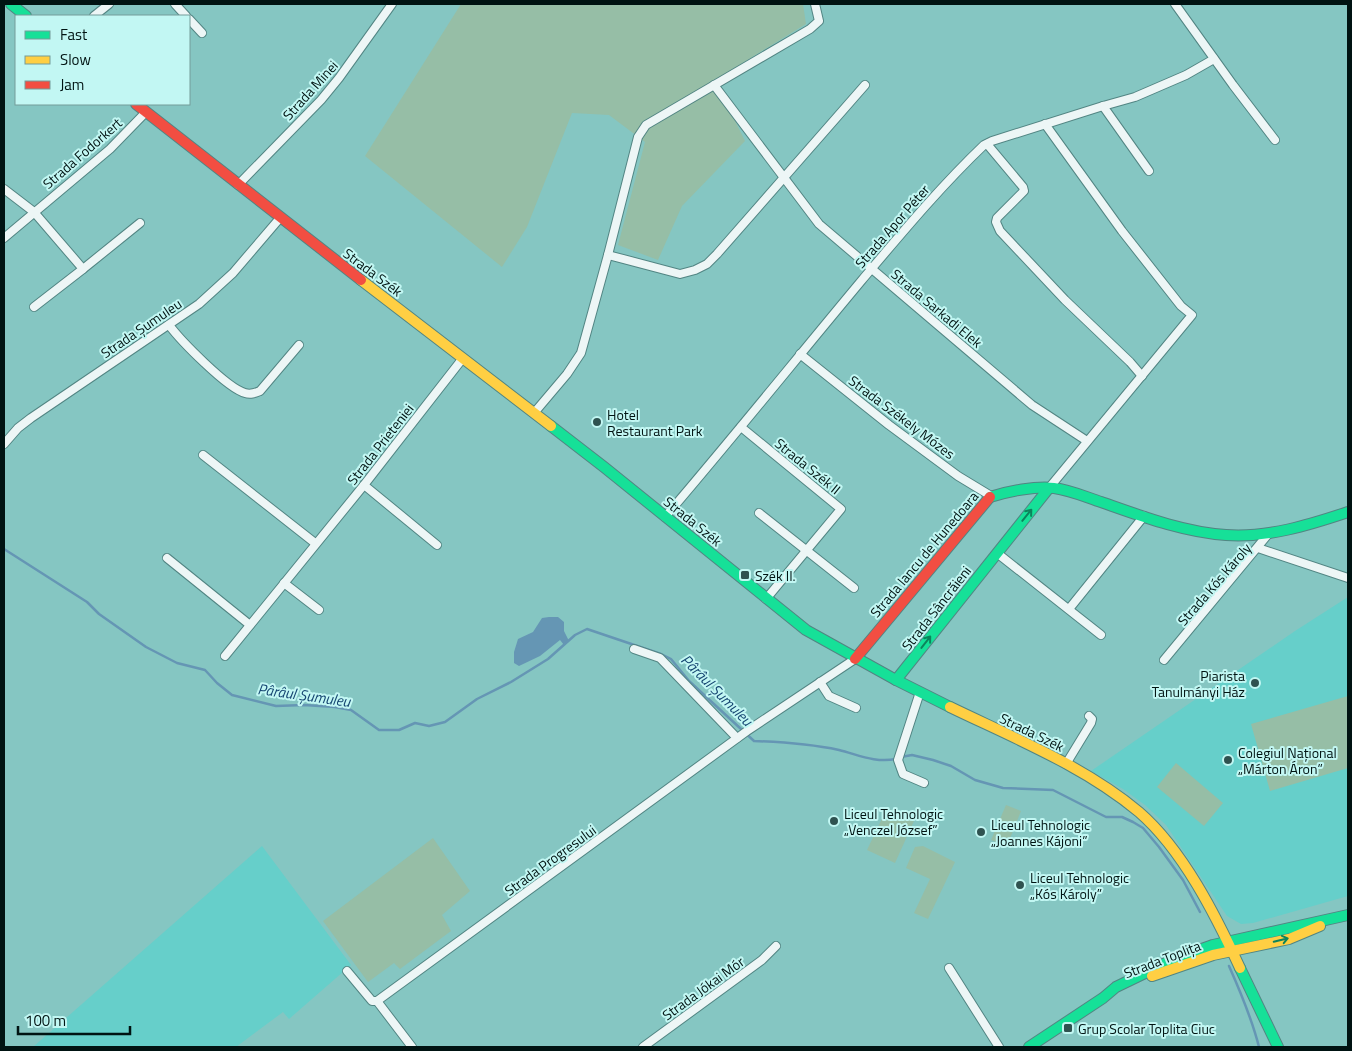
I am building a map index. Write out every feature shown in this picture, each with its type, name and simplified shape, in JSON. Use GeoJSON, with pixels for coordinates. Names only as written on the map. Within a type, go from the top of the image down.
{"type":"FeatureCollection","features":[{"type":"Feature","properties":{"kind":"street"},"geometry":{"type":"LineString","coordinates":[[10,4],[25,15]]}},
{"type":"Feature","properties":{"kind":"street"},"geometry":{"type":"LineString","coordinates":[[95,15],[109,4]]}},
{"type":"Feature","properties":{"kind":"street"},"geometry":{"type":"LineString","coordinates":[[175,4],[185,15]]}},
{"type":"Feature","properties":{"kind":"street","name":"Strada Minei"},"geometry":{"type":"LineString","coordinates":[[238,185],[340,78],[392,4]]}},
{"type":"Feature","properties":{"kind":"street"},"geometry":{"type":"LineString","coordinates":[[534,413],[567,374],[581,352],[638,137],[642,130],[646,125],[810,29],[819,22],[815,4]]}},
{"type":"Feature","properties":{"kind":"street"},"geometry":{"type":"LineString","coordinates":[[1175,4],[1275,140]]}},
{"type":"Feature","properties":{"kind":"street"},"geometry":{"type":"LineString","coordinates":[[190,20],[202,33]]}},
{"type":"Feature","properties":{"kind":"street","name":"Strada Apor Péter"},"geometry":{"type":"LineString","coordinates":[[665,516],[945,184],[987,144],[1044,124],[1135,98],[1186,75],[1214,59]]}},
{"type":"Feature","properties":{"kind":"street","name":"Strada Sarkadi Elek"},"geometry":{"type":"LineString","coordinates":[[714,85],[819,224],[1032,405],[1087,441]]}},
{"type":"Feature","properties":{"kind":"street"},"geometry":{"type":"LineString","coordinates":[[608,255],[680,274],[707,264],[865,85]]}},
{"type":"Feature","properties":{"kind":"street","name":"Strada Szék"},"geometry":{"type":"LineString","coordinates":[[137,105],[280,218],[534,413],[806,630],[855,659],[1066,764],[1112,792],[1140,813],[1169,844],[1190,874],[1231,947],[1278,1047]]}},
{"type":"Feature","properties":{"kind":"street"},"geometry":{"type":"LineString","coordinates":[[1103,106],[1149,171]]}},
{"type":"Feature","properties":{"kind":"street","name":"Strada Fodorkert"},"geometry":{"type":"LineString","coordinates":[[4,238],[110,149],[146,112]]}},
{"type":"Feature","properties":{"kind":"street"},"geometry":{"type":"LineString","coordinates":[[1044,124],[1122,231],[1181,306],[1192,315],[1049,488]]}},
{"type":"Feature","properties":{"kind":"street"},"geometry":{"type":"LineString","coordinates":[[987,144],[1023,187],[1024,191],[997,218],[996,222],[1000,231],[1065,300],[1130,362],[1142,376]]}},
{"type":"Feature","properties":{"kind":"street"},"geometry":{"type":"LineString","coordinates":[[4,189],[34,212],[83,269]]}},
{"type":"Feature","properties":{"kind":"street","name":"Strada Șumuleu"},"geometry":{"type":"LineString","coordinates":[[4,444],[18,428],[31,418],[168,325],[217,289],[280,218]]}},
{"type":"Feature","properties":{"kind":"street"},"geometry":{"type":"LineString","coordinates":[[34,308],[140,223]]}},
{"type":"Feature","properties":{"kind":"street"},"geometry":{"type":"LineString","coordinates":[[168,325],[187,346],[227,382],[243,392],[251,394],[260,390],[299,345]]}},
{"type":"Feature","properties":{"kind":"street","name":"Strada Székely Mózes"},"geometry":{"type":"LineString","coordinates":[[800,354],[942,464],[991,496]]}},
{"type":"Feature","properties":{"kind":"street","name":"Strada Prieteniei"},"geometry":{"type":"LineString","coordinates":[[225,656],[364,485],[463,358]]}},
{"type":"Feature","properties":{"kind":"street","name":"Strada Szék II"},"geometry":{"type":"LineString","coordinates":[[741,427],[841,509],[766,599]]}},
{"type":"Feature","properties":{"kind":"street"},"geometry":{"type":"LineString","coordinates":[[203,455],[315,543]]}},
{"type":"Feature","properties":{"kind":"street"},"geometry":{"type":"LineString","coordinates":[[364,485],[437,545]]}},
{"type":"Feature","properties":{"kind":"street","name":"Strada Iancu de Hunedoara"},"geometry":{"type":"LineString","coordinates":[[855,659],[991,496],[1049,488],[1206,532],[1237,535],[1269,533],[1306,525],[1348,512]]}},
{"type":"Feature","properties":{"kind":"street","name":"Strada Sâncrăieni"},"geometry":{"type":"LineString","coordinates":[[896,680],[1049,488]]}},
{"type":"Feature","properties":{"kind":"street"},"geometry":{"type":"LineString","coordinates":[[759,513],[854,588]]}},
{"type":"Feature","properties":{"kind":"street"},"geometry":{"type":"LineString","coordinates":[[1069,609],[1144,516]]}},
{"type":"Feature","properties":{"kind":"street"},"geometry":{"type":"LineString","coordinates":[[1258,548],[1269,533]]}},
{"type":"Feature","properties":{"kind":"street","name":"Strada Kós Károly"},"geometry":{"type":"LineString","coordinates":[[1164,660],[1258,548],[1348,578]]}},
{"type":"Feature","properties":{"kind":"street"},"geometry":{"type":"LineString","coordinates":[[997,553],[1101,635]]}},
{"type":"Feature","properties":{"kind":"street"},"geometry":{"type":"LineString","coordinates":[[167,558],[250,625]]}},
{"type":"Feature","properties":{"kind":"street"},"geometry":{"type":"LineString","coordinates":[[284,583],[318,610]]}},
{"type":"Feature","properties":{"kind":"street"},"geometry":{"type":"LineString","coordinates":[[634,649],[660,658],[741,735]]}},
{"type":"Feature","properties":{"kind":"street","name":"Strada Progresului"},"geometry":{"type":"LineString","coordinates":[[377,1001],[741,735],[855,659]]}},
{"type":"Feature","properties":{"kind":"street"},"geometry":{"type":"LineString","coordinates":[[820,682],[829,696],[856,708]]}},
{"type":"Feature","properties":{"kind":"street"},"geometry":{"type":"LineString","coordinates":[[920,692],[898,760],[904,774],[924,783]]}},
{"type":"Feature","properties":{"kind":"street"},"geometry":{"type":"LineString","coordinates":[[1066,764],[1091,723],[1092,719],[1089,716]]}},
{"type":"Feature","properties":{"kind":"street","name":"Strada Toplița"},"geometry":{"type":"LineString","coordinates":[[1029,1047],[1103,998],[1116,987],[1174,959],[1208,946],[1231,947],[1348,915]]}},
{"type":"Feature","properties":{"kind":"street","name":"Strada Jókai Mór"},"geometry":{"type":"LineString","coordinates":[[643,1047],[762,960],[776,946]]}},
{"type":"Feature","properties":{"kind":"street"},"geometry":{"type":"LineString","coordinates":[[949,968],[999,1047]]}},
{"type":"Feature","properties":{"kind":"street"},"geometry":{"type":"LineString","coordinates":[[347,971],[372,1001],[377,1001],[412,1047]]}},
{"type":"Feature","properties":{"kind":"shaded area","name":"Colegiul Național „Márton Áron”"},"geometry":{"type":"Polygon","coordinates":[[[1348,597],[1348,896],[1253,923],[1241,924],[1227,916],[1166,825],[1145,805],[1123,789],[1091,771],[1295,631],[1348,597]]]}},
{"type":"Feature","properties":{"kind":"shaded area"},"geometry":{"type":"Polygon","coordinates":[[[558,617],[564,622],[564,631],[569,641],[564,645],[560,640],[540,656],[519,666],[514,663],[514,652],[518,639],[533,632],[542,618],[558,617]]]}},
{"type":"Feature","properties":{"kind":"shaded area"},"geometry":{"type":"Polygon","coordinates":[[[262,846],[351,965],[289,1019],[283,1012],[236,1047],[33,1047],[262,846]]]}},
{"type":"Feature","properties":{"kind":"green space"},"geometry":{"type":"Polygon","coordinates":[[[461,4],[803,4],[806,24],[715,80],[745,141],[682,206],[658,260],[618,245],[645,142],[609,115],[572,113],[527,227],[502,267],[365,156],[461,4]]]}},
{"type":"Feature","properties":{"kind":"green space"},"geometry":{"type":"Polygon","coordinates":[[[1348,696],[1348,768],[1270,791],[1251,724],[1348,696]]]}},
{"type":"Feature","properties":{"kind":"green space"},"geometry":{"type":"Polygon","coordinates":[[[1176,763],[1223,803],[1204,826],[1157,787],[1176,763]]]}},
{"type":"Feature","properties":{"kind":"green space"},"geometry":{"type":"Polygon","coordinates":[[[1006,805],[1021,811],[1007,846],[991,840],[1006,805]]]}},
{"type":"Feature","properties":{"kind":"green space"},"geometry":{"type":"Polygon","coordinates":[[[887,808],[914,821],[895,863],[867,850],[887,808]]]}},
{"type":"Feature","properties":{"kind":"green space"},"geometry":{"type":"Polygon","coordinates":[[[433,838],[470,891],[442,915],[451,931],[400,969],[394,963],[368,982],[323,921],[433,838]]]}},
{"type":"Feature","properties":{"kind":"green space"},"geometry":{"type":"Polygon","coordinates":[[[923,846],[955,862],[928,919],[914,913],[930,879],[906,868],[915,847],[923,846]]]}},
{"type":"Feature","properties":{"kind":"waterway","name":"Pârâul Șumuleu"},"geometry":{"type":"LineString","coordinates":[[4,549],[87,602],[99,614],[146,647],[177,663],[205,670],[232,695],[276,706],[304,705],[351,710],[379,730],[399,730],[415,723],[429,726],[445,722],[477,699],[511,682],[548,659],[575,635],[587,629],[671,659],[689,681],[754,741],[818,746],[874,759],[896,759]]}},
{"type":"Feature","properties":{"kind":"waterway","name":"Pârâul Șumuleu"},"geometry":{"type":"LineString","coordinates":[[901,757],[912,755],[933,760],[951,766],[975,780],[1003,788],[1053,790],[1106,817],[1122,817],[1133,822],[1143,828],[1159,847],[1183,880],[1200,912]]}},
{"type":"Feature","properties":{"kind":"waterway","name":"Pârâul Șumuleu"},"geometry":{"type":"LineString","coordinates":[[1229,966],[1246,1006],[1259,1047]]}},
{"type":"Feature","properties":{"kind":"traffic: fast"},"geometry":{"type":"LineString","coordinates":[[11,4],[25,15]]}},
{"type":"Feature","properties":{"kind":"traffic: fast"},"geometry":{"type":"LineString","coordinates":[[551,426],[806,630],[896,680],[950,707]]}},
{"type":"Feature","properties":{"kind":"traffic: fast"},"geometry":{"type":"LineString","coordinates":[[896,680],[1049,488]]}},
{"type":"Feature","properties":{"kind":"traffic: fast"},"geometry":{"type":"LineString","coordinates":[[990,497],[1022,490],[1054,488],[1072,492],[1178,527],[1226,535],[1288,530],[1348,512]]}},
{"type":"Feature","properties":{"kind":"traffic: fast"},"geometry":{"type":"LineString","coordinates":[[1029,1047],[1103,998],[1116,987],[1174,959],[1213,945],[1348,915]]}},
{"type":"Feature","properties":{"kind":"traffic: fast"},"geometry":{"type":"LineString","coordinates":[[1240,968],[1278,1047]]}},
{"type":"Feature","properties":{"kind":"traffic: slow"},"geometry":{"type":"LineString","coordinates":[[361,280],[551,426]]}},
{"type":"Feature","properties":{"kind":"traffic: slow"},"geometry":{"type":"LineString","coordinates":[[950,707],[1072,767],[1118,796],[1139,812],[1155,827],[1184,864],[1209,906],[1240,968]]}},
{"type":"Feature","properties":{"kind":"traffic: slow"},"geometry":{"type":"LineString","coordinates":[[1152,976],[1213,955],[1289,939],[1320,926]]}},
{"type":"Feature","properties":{"kind":"traffic: jam"},"geometry":{"type":"LineString","coordinates":[[137,105],[361,280]]}},
{"type":"Feature","properties":{"kind":"traffic: jam"},"geometry":{"type":"LineString","coordinates":[[855,659],[990,497]]}},
{"type":"Feature","properties":{"kind":"place","name":"Hotel Restaurant Park"},"geometry":{"type":"Point","coordinates":[597,422]}},
{"type":"Feature","properties":{"kind":"place","name":"Szék II."},"geometry":{"type":"Point","coordinates":[745,575]}},
{"type":"Feature","properties":{"kind":"place","name":"Piarista Tanulmányi Ház"},"geometry":{"type":"Point","coordinates":[1255,683]}},
{"type":"Feature","properties":{"kind":"place","name":"Colegiul Național „Márton Áron”"},"geometry":{"type":"Point","coordinates":[1228,760]}},
{"type":"Feature","properties":{"kind":"place","name":"Liceul Tehnologic „Venczel József”"},"geometry":{"type":"Point","coordinates":[834,821]}},
{"type":"Feature","properties":{"kind":"place","name":"Liceul Tehnologic „Joannes Kájoni”"},"geometry":{"type":"Point","coordinates":[981,832]}},
{"type":"Feature","properties":{"kind":"place","name":"Liceul Tehnologic „Kós Károly”"},"geometry":{"type":"Point","coordinates":[1020,885]}},
{"type":"Feature","properties":{"kind":"place","name":"Grup Scolar Toplita Ciuc"},"geometry":{"type":"Point","coordinates":[1068,1028]}}]}
